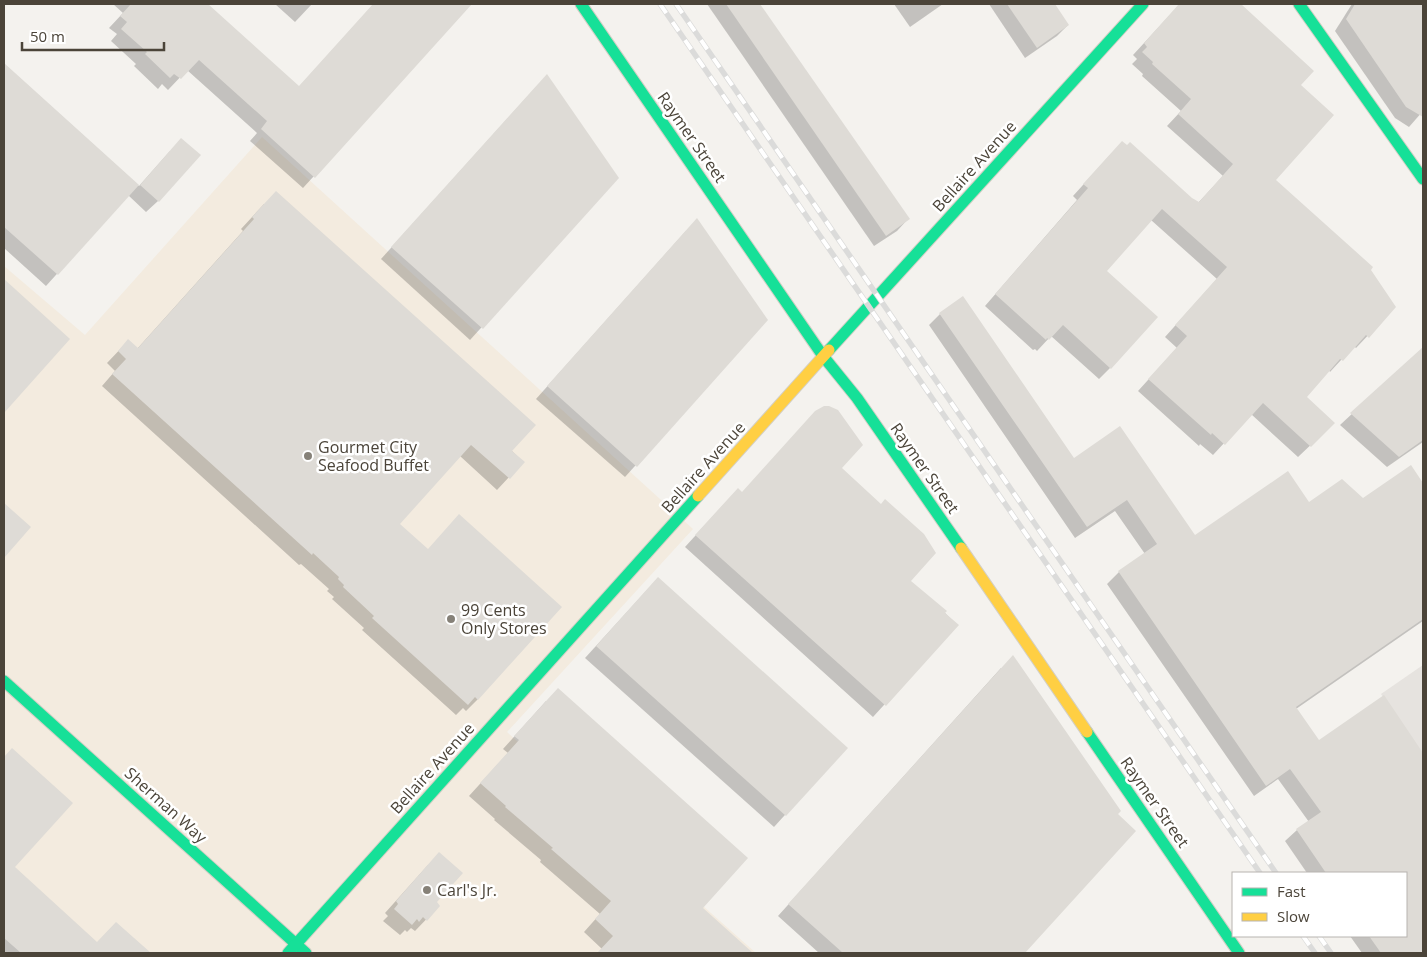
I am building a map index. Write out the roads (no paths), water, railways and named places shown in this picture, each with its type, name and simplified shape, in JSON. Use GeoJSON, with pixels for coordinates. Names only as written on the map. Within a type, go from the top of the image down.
{"type":"FeatureCollection","features":[{"type":"Feature","properties":{"kind":"street","name":"Raymer Street"},"geometry":{"type":"LineString","coordinates":[[580,4],[823,356],[857,398],[1239,953]]}},
{"type":"Feature","properties":{"kind":"street","name":"Bellaire Avenue"},"geometry":{"type":"LineString","coordinates":[[292,949],[823,356],[1144,4]]}},
{"type":"Feature","properties":{"kind":"street"},"geometry":{"type":"LineString","coordinates":[[1298,4],[1423,179]]}},
{"type":"Feature","properties":{"kind":"street","name":"Sherman Way"},"geometry":{"type":"LineString","coordinates":[[4,681],[292,949],[306,953]]}},
{"type":"Feature","properties":{"kind":"railway"},"geometry":{"type":"LineString","coordinates":[[660,4],[1259,872]]}},
{"type":"Feature","properties":{"kind":"railway"},"geometry":{"type":"LineString","coordinates":[[676,4],[1275,872]]}},
{"type":"Feature","properties":{"kind":"railway"},"geometry":{"type":"LineString","coordinates":[[1304,937],[1315,953]]}},
{"type":"Feature","properties":{"kind":"railway"},"geometry":{"type":"LineString","coordinates":[[1320,937],[1331,953]]}},
{"type":"Feature","properties":{"kind":"place","name":"Gourmet City Seafood Buffet"},"geometry":{"type":"Point","coordinates":[308,456]}},
{"type":"Feature","properties":{"kind":"place","name":"99 Cents Only Stores"},"geometry":{"type":"Point","coordinates":[451,619]}},
{"type":"Feature","properties":{"kind":"place","name":"Carl's Jr."},"geometry":{"type":"Point","coordinates":[427,890]}}]}
